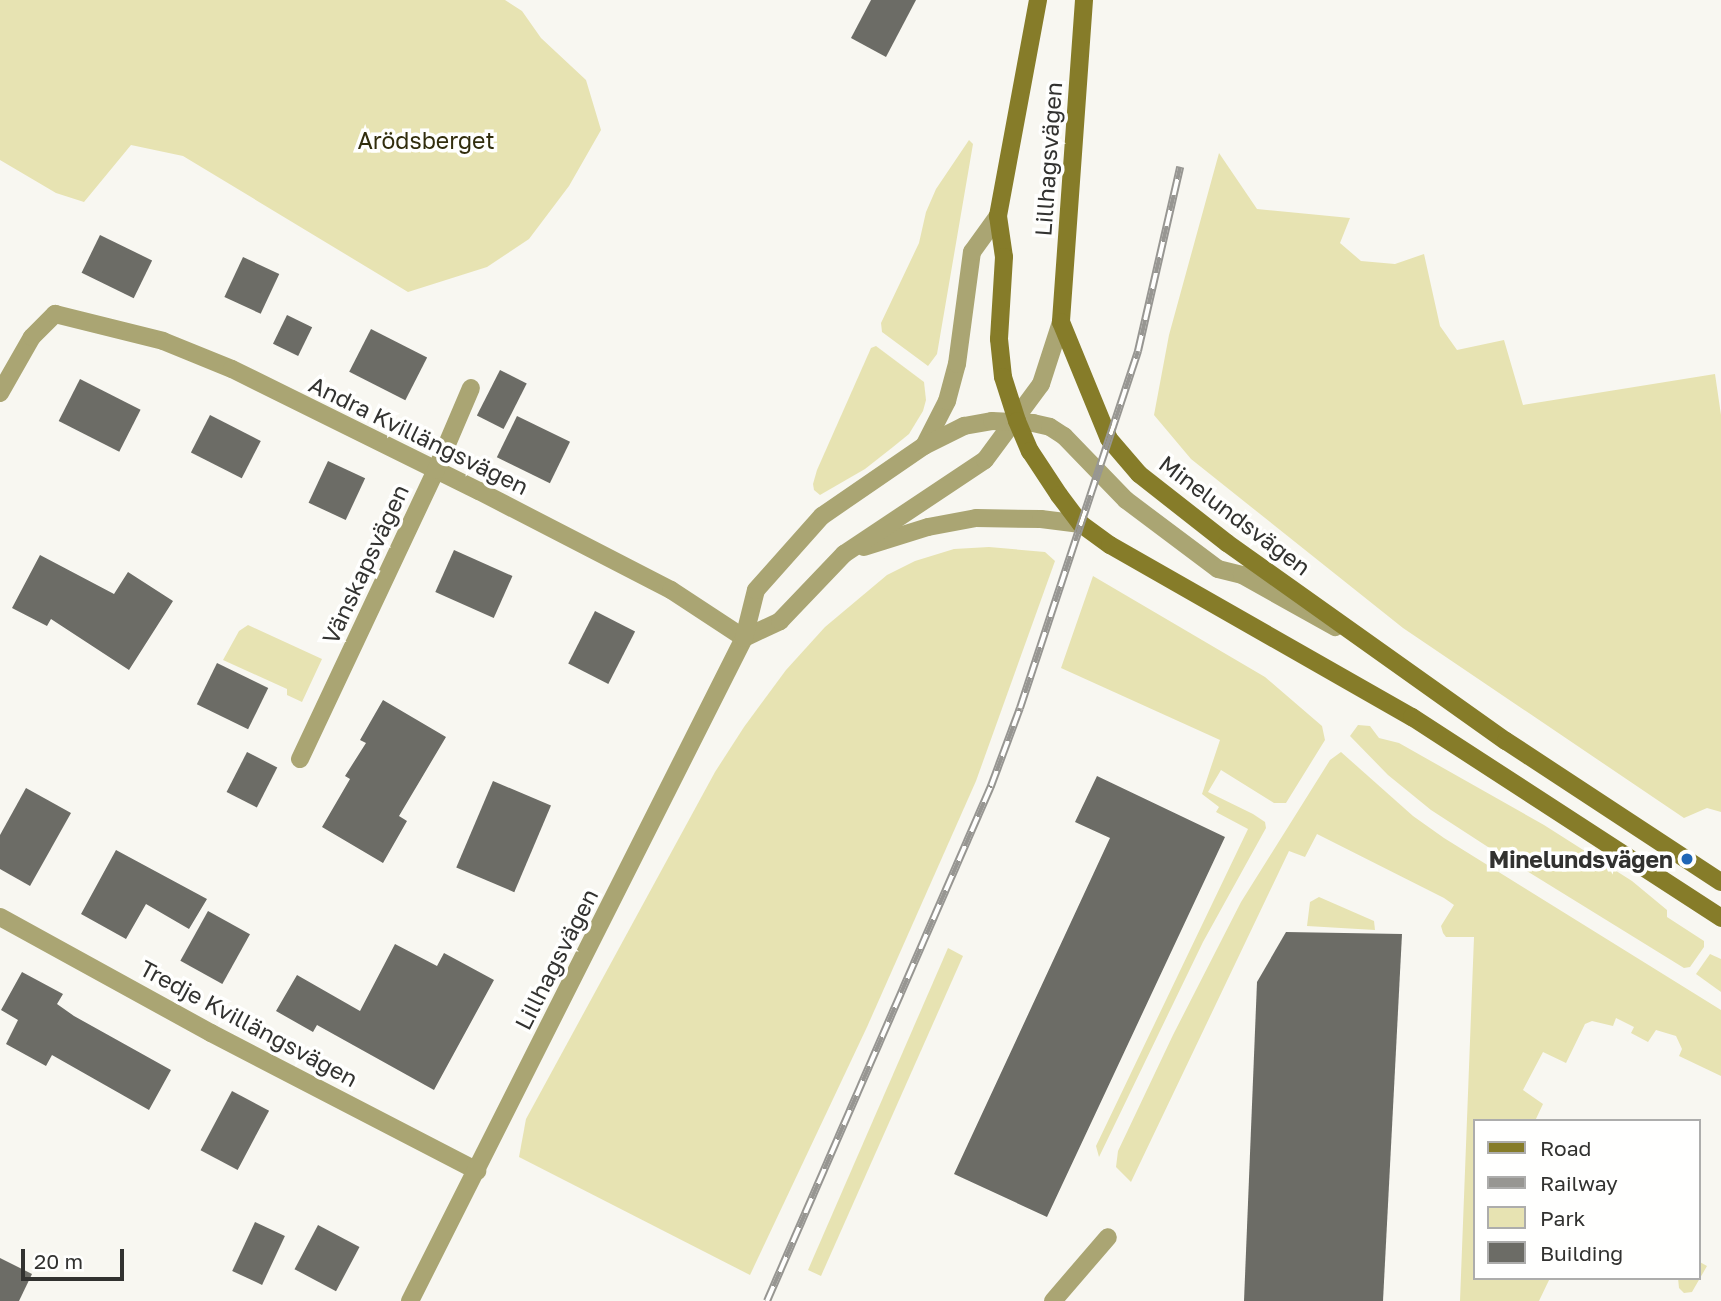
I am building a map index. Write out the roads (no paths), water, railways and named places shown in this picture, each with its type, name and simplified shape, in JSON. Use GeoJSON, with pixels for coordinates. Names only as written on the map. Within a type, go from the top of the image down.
{"type":"FeatureCollection","features":[{"type":"Feature","properties":{"kind":"main road","name":"Lillhagsvägen"},"geometry":{"type":"LineString","coordinates":[[1038,0],[998,216],[1004,257],[999,339],[1003,377],[1017,421],[1044,476],[1081,524]]}},
{"type":"Feature","properties":{"kind":"main road","name":"Lillhagsvägen"},"geometry":{"type":"LineString","coordinates":[[1084,0],[1061,322],[1109,439]]}},
{"type":"Feature","properties":{"kind":"main road","name":"Minelundsvägen"},"geometry":{"type":"LineString","coordinates":[[1109,439],[1139,474],[1182,509],[1506,741],[1721,882]]}},
{"type":"Feature","properties":{"kind":"main road"},"geometry":{"type":"LineString","coordinates":[[1081,524],[1176,584],[1412,716],[1721,918]]}},
{"type":"Feature","properties":{"kind":"street","name":"Lillhagsvägen"},"geometry":{"type":"LineString","coordinates":[[924,446],[947,401],[957,364],[972,251],[998,216]]}},
{"type":"Feature","properties":{"kind":"street","name":"Andra Kvillängsvägen"},"geometry":{"type":"LineString","coordinates":[[0,394],[32,337],[55,314],[163,341],[232,369],[671,590],[744,638]]}},
{"type":"Feature","properties":{"kind":"street","name":"Lillhagsvägen"},"geometry":{"type":"LineString","coordinates":[[744,638],[780,621],[844,554],[985,460],[1017,421],[1041,384],[1061,322]]}},
{"type":"Feature","properties":{"kind":"street","name":"Vänskapsvägen"},"geometry":{"type":"LineString","coordinates":[[300,759],[436,470],[471,388]]}},
{"type":"Feature","properties":{"kind":"street","name":"Lillhagsvägen"},"geometry":{"type":"LineString","coordinates":[[410,1301],[744,638],[756,590],[822,516],[924,446],[964,426],[1017,421],[1050,427],[1064,436],[1126,500],[1218,569],[1242,575],[1390,658]]}},
{"type":"Feature","properties":{"kind":"street","name":"Lillhagsvägen"},"geometry":{"type":"LineString","coordinates":[[844,554],[928,527],[976,518],[1032,518],[1081,524]]}},
{"type":"Feature","properties":{"kind":"street","name":"Tredje Kvillängsvägen"},"geometry":{"type":"LineString","coordinates":[[0,917],[211,1033],[477,1171]]}},
{"type":"Feature","properties":{"kind":"street"},"geometry":{"type":"LineString","coordinates":[[1053,1301],[1108,1237]]}},
{"type":"Feature","properties":{"kind":"railway"},"geometry":{"type":"LineString","coordinates":[[767,1301],[991,786],[1020,708],[1138,351],[1180,167]]}},
{"type":"Feature","properties":{"kind":"place","name":"Minelundsvägen"},"geometry":{"type":"Point","coordinates":[1687,859]}},
{"type":"Feature","properties":{"kind":"park label","name":"Arödsberget"},"geometry":{"type":"Point","coordinates":[426,140]}}]}
